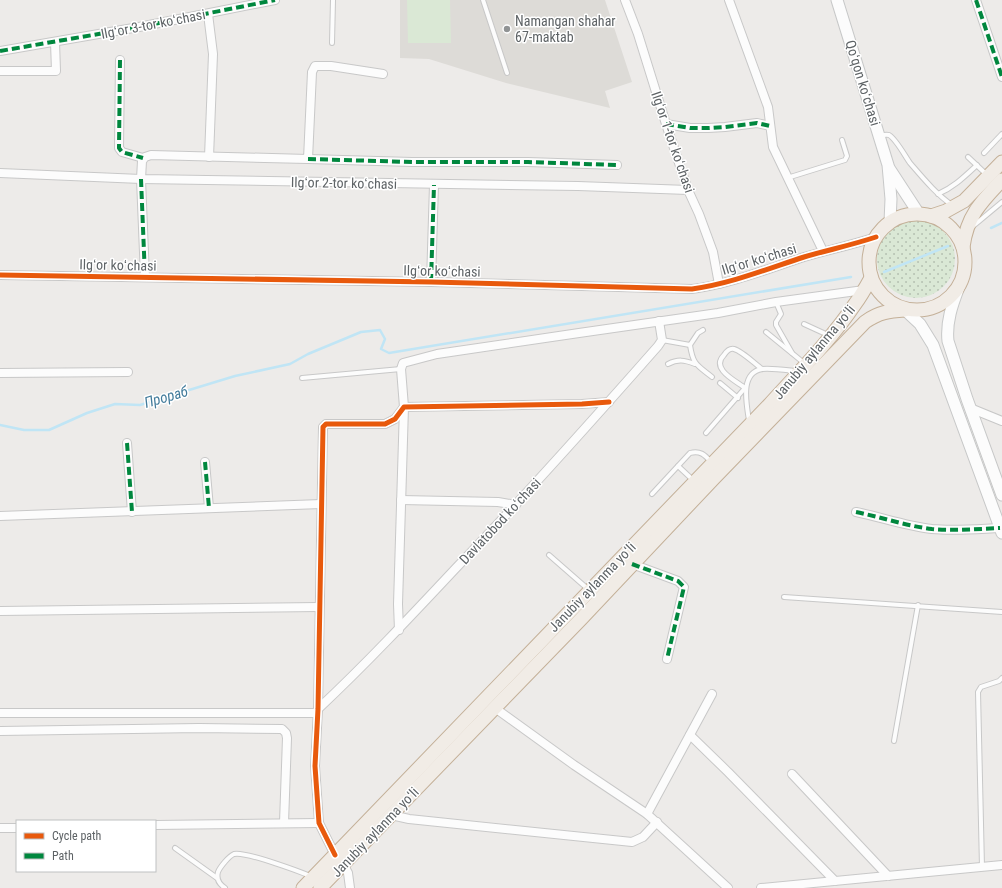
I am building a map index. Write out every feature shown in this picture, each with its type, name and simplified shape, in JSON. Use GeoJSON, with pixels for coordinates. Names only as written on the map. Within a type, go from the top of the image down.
{"type":"FeatureCollection","features":[{"type":"Feature","properties":{"kind":"highway"},"geometry":{"type":"LineString","coordinates":[[1002,162],[964,201],[954,207],[925,215],[904,216],[890,222],[882,229],[871,247],[869,268],[871,278],[876,289],[884,298],[905,310],[918,311],[930,309],[941,304],[951,296],[959,286],[964,274],[964,234],[980,203],[1002,180]]}},
{"type":"Feature","properties":{"kind":"highway"},"geometry":{"type":"LineString","coordinates":[[925,215],[941,221],[950,228],[958,237],[963,247]]}},
{"type":"Feature","properties":{"kind":"highway","name":"Janubiy aylanma yoʻli"},"geometry":{"type":"LineString","coordinates":[[303,888],[316,882],[339,859],[589,590],[749,426],[803,368],[830,336],[854,305],[871,278]]}},
{"type":"Feature","properties":{"kind":"highway","name":"Janubiy aylanma yoʻli"},"geometry":{"type":"LineString","coordinates":[[339,859],[391,815],[865,322],[874,316],[885,312],[905,310]]}},
{"type":"Feature","properties":{"kind":"main road","name":"Qoʻqon koʻchasi"},"geometry":{"type":"LineString","coordinates":[[837,0],[888,165]]}},
{"type":"Feature","properties":{"kind":"main road"},"geometry":{"type":"LineString","coordinates":[[888,165],[925,215]]}},
{"type":"Feature","properties":{"kind":"main road"},"geometry":{"type":"LineString","coordinates":[[888,165],[891,199],[890,222]]}},
{"type":"Feature","properties":{"kind":"main road"},"geometry":{"type":"LineString","coordinates":[[959,286],[950,313],[947,332],[948,341],[970,408],[1002,495]]}},
{"type":"Feature","properties":{"kind":"main road"},"geometry":{"type":"LineString","coordinates":[[905,310],[920,324],[933,345],[1001,531]]}},
{"type":"Feature","properties":{"kind":"street","name":"Ilgʻor 3-tor koʻchasi"},"geometry":{"type":"LineString","coordinates":[[0,51],[208,14],[275,0]]}},
{"type":"Feature","properties":{"kind":"street","name":"Ilgʻor 1-tor koʻchasi"},"geometry":{"type":"LineString","coordinates":[[625,0],[638,34],[688,190],[699,214],[713,252],[719,284]]}},
{"type":"Feature","properties":{"kind":"street"},"geometry":{"type":"LineString","coordinates":[[729,0],[768,107],[773,147],[823,251]]}},
{"type":"Feature","properties":{"kind":"street"},"geometry":{"type":"LineString","coordinates":[[976,0],[1002,77]]}},
{"type":"Feature","properties":{"kind":"street"},"geometry":{"type":"LineString","coordinates":[[208,14],[213,54],[209,157]]}},
{"type":"Feature","properties":{"kind":"street"},"geometry":{"type":"LineString","coordinates":[[0,71],[56,71],[55,42]]}},
{"type":"Feature","properties":{"kind":"street"},"geometry":{"type":"LineString","coordinates":[[120,60],[118,148],[122,152],[143,158],[151,155],[412,162],[528,162],[617,165]]}},
{"type":"Feature","properties":{"kind":"street"},"geometry":{"type":"LineString","coordinates":[[308,159],[312,72],[315,66],[331,66],[383,74]]}},
{"type":"Feature","properties":{"kind":"street"},"geometry":{"type":"LineString","coordinates":[[666,124],[690,128],[726,127],[757,123],[770,126]]}},
{"type":"Feature","properties":{"kind":"street"},"geometry":{"type":"LineString","coordinates":[[143,158],[141,179],[145,277]]}},
{"type":"Feature","properties":{"kind":"street","name":"Ilgʻor 2-tor koʻchasi"},"geometry":{"type":"LineString","coordinates":[[0,173],[141,179],[434,185],[578,186],[688,190]]}},
{"type":"Feature","properties":{"kind":"street"},"geometry":{"type":"LineString","coordinates":[[431,282],[434,185]]}},
{"type":"Feature","properties":{"kind":"street","name":"Ilgʻor koʻchasi"},"geometry":{"type":"LineString","coordinates":[[0,275],[431,282],[692,289],[719,284],[823,251],[852,245],[876,237]]}},
{"type":"Feature","properties":{"kind":"street"},"geometry":{"type":"LineString","coordinates":[[399,630],[404,407],[401,369],[403,363],[437,354],[718,313],[845,291],[864,290]]}},
{"type":"Feature","properties":{"kind":"street"},"geometry":{"type":"LineString","coordinates":[[659,321],[662,340]]}},
{"type":"Feature","properties":{"kind":"street","name":"Davlatobod koʻchasi"},"geometry":{"type":"LineString","coordinates":[[317,711],[399,630],[516,505],[609,402],[662,340]]}},
{"type":"Feature","properties":{"kind":"street"},"geometry":{"type":"LineString","coordinates":[[0,373],[128,372]]}},
{"type":"Feature","properties":{"kind":"street"},"geometry":{"type":"LineString","coordinates":[[350,888],[348,873],[319,823],[315,766],[323,427],[326,424],[385,424],[394,419],[404,407],[582,404],[609,402]]}},
{"type":"Feature","properties":{"kind":"street"},"geometry":{"type":"LineString","coordinates":[[970,408],[1002,421]]}},
{"type":"Feature","properties":{"kind":"street"},"geometry":{"type":"LineString","coordinates":[[128,443],[132,512]]}},
{"type":"Feature","properties":{"kind":"street"},"geometry":{"type":"LineString","coordinates":[[205,462],[209,508]]}},
{"type":"Feature","properties":{"kind":"street"},"geometry":{"type":"LineString","coordinates":[[401,500],[498,502],[516,505]]}},
{"type":"Feature","properties":{"kind":"street"},"geometry":{"type":"LineString","coordinates":[[0,516],[321,504]]}},
{"type":"Feature","properties":{"kind":"street"},"geometry":{"type":"LineString","coordinates":[[856,512],[931,529],[1001,531]]}},
{"type":"Feature","properties":{"kind":"street"},"geometry":{"type":"LineString","coordinates":[[632,564],[678,581],[684,587],[667,659]]}},
{"type":"Feature","properties":{"kind":"street"},"geometry":{"type":"LineString","coordinates":[[0,611],[319,607]]}},
{"type":"Feature","properties":{"kind":"street"},"geometry":{"type":"LineString","coordinates":[[647,814],[712,694]]}},
{"type":"Feature","properties":{"kind":"street"},"geometry":{"type":"LineString","coordinates":[[495,708],[574,765],[647,814],[728,888]]}},
{"type":"Feature","properties":{"kind":"street"},"geometry":{"type":"LineString","coordinates":[[0,714],[200,714],[317,711]]}},
{"type":"Feature","properties":{"kind":"street"},"geometry":{"type":"LineString","coordinates":[[199,728],[200,714]]}},
{"type":"Feature","properties":{"kind":"street"},"geometry":{"type":"LineString","coordinates":[[0,731],[199,728],[282,729],[286,733],[284,823]]}},
{"type":"Feature","properties":{"kind":"street"},"geometry":{"type":"LineString","coordinates":[[690,736],[728,772],[836,881]]}},
{"type":"Feature","properties":{"kind":"street"},"geometry":{"type":"LineString","coordinates":[[792,774],[888,876]]}},
{"type":"Feature","properties":{"kind":"street"},"geometry":{"type":"LineString","coordinates":[[391,815],[409,819],[632,842],[643,837],[657,822]]}},
{"type":"Feature","properties":{"kind":"street"},"geometry":{"type":"LineString","coordinates":[[156,825],[319,823]]}},
{"type":"Feature","properties":{"kind":"street"},"geometry":{"type":"LineString","coordinates":[[0,828],[16,828]]}},
{"type":"Feature","properties":{"kind":"street"},"geometry":{"type":"LineString","coordinates":[[761,888],[1002,865]]}},
{"type":"Feature","properties":{"kind":"lane"},"geometry":{"type":"LineString","coordinates":[[332,43],[333,0]]}},
{"type":"Feature","properties":{"kind":"lane"},"geometry":{"type":"LineString","coordinates":[[483,0],[507,73]]}},
{"type":"Feature","properties":{"kind":"lane"},"geometry":{"type":"LineString","coordinates":[[880,136],[885,134],[890,136],[909,162],[938,194],[954,207]]}},
{"type":"Feature","properties":{"kind":"lane"},"geometry":{"type":"LineString","coordinates":[[984,153],[1002,134]]}},
{"type":"Feature","properties":{"kind":"lane"},"geometry":{"type":"LineString","coordinates":[[787,178],[845,160],[847,156],[842,140]]}},
{"type":"Feature","properties":{"kind":"lane"},"geometry":{"type":"LineString","coordinates":[[968,157],[988,177]]}},
{"type":"Feature","properties":{"kind":"lane"},"geometry":{"type":"LineString","coordinates":[[938,194],[957,184],[977,165]]}},
{"type":"Feature","properties":{"kind":"lane"},"geometry":{"type":"LineString","coordinates":[[964,234],[1002,202]]}},
{"type":"Feature","properties":{"kind":"lane"},"geometry":{"type":"LineString","coordinates":[[776,302],[782,314],[776,322],[776,325],[792,353],[803,368]]}},
{"type":"Feature","properties":{"kind":"lane"},"geometry":{"type":"LineString","coordinates":[[804,324],[830,336]]}},
{"type":"Feature","properties":{"kind":"lane"},"geometry":{"type":"LineString","coordinates":[[695,364],[692,358],[690,345],[698,333],[703,330]]}},
{"type":"Feature","properties":{"kind":"lane"},"geometry":{"type":"LineString","coordinates":[[766,332],[792,353]]}},
{"type":"Feature","properties":{"kind":"lane"},"geometry":{"type":"LineString","coordinates":[[662,340],[690,345]]}},
{"type":"Feature","properties":{"kind":"lane"},"geometry":{"type":"LineString","coordinates":[[746,388],[728,376],[720,368],[719,363],[721,358],[729,349],[733,349],[739,351],[762,369]]}},
{"type":"Feature","properties":{"kind":"lane"},"geometry":{"type":"LineString","coordinates":[[668,364],[676,360],[684,360],[695,364],[712,377]]}},
{"type":"Feature","properties":{"kind":"lane"},"geometry":{"type":"LineString","coordinates":[[749,426],[746,388],[748,379],[754,373],[762,369],[803,368]]}},
{"type":"Feature","properties":{"kind":"lane"},"geometry":{"type":"LineString","coordinates":[[302,378],[401,369]]}},
{"type":"Feature","properties":{"kind":"lane"},"geometry":{"type":"LineString","coordinates":[[720,383],[738,398]]}},
{"type":"Feature","properties":{"kind":"lane"},"geometry":{"type":"LineString","coordinates":[[706,433],[746,388]]}},
{"type":"Feature","properties":{"kind":"lane"},"geometry":{"type":"LineString","coordinates":[[652,494],[690,453],[697,452],[703,454],[713,464]]}},
{"type":"Feature","properties":{"kind":"lane"},"geometry":{"type":"LineString","coordinates":[[678,466],[695,482]]}},
{"type":"Feature","properties":{"kind":"lane"},"geometry":{"type":"LineString","coordinates":[[549,555],[589,590]]}},
{"type":"Feature","properties":{"kind":"lane"},"geometry":{"type":"LineString","coordinates":[[784,597],[918,605],[1002,612]]}},
{"type":"Feature","properties":{"kind":"lane"},"geometry":{"type":"LineString","coordinates":[[894,741],[918,605]]}},
{"type":"Feature","properties":{"kind":"lane"},"geometry":{"type":"LineString","coordinates":[[982,867],[978,692],[981,687],[999,681],[1002,678]]}},
{"type":"Feature","properties":{"kind":"lane"},"geometry":{"type":"LineString","coordinates":[[174,848],[217,878],[222,887]]}},
{"type":"Feature","properties":{"kind":"lane"},"geometry":{"type":"LineString","coordinates":[[217,878],[218,872],[230,856],[236,853],[249,855],[316,882]]}},
{"type":"Feature","properties":{"kind":"shaded area","name":"Namangan shahar 67-maktab"},"geometry":{"type":"Polygon","coordinates":[[[400,0],[605,0],[632,82],[605,91],[610,108],[506,83],[429,59],[400,58],[400,0]]]}},
{"type":"Feature","properties":{"kind":"green space"},"geometry":{"type":"Polygon","coordinates":[[[407,0],[450,0],[451,43],[408,43],[407,0]]]}},
{"type":"Feature","properties":{"kind":"green space"},"geometry":{"type":"Polygon","coordinates":[[[916,220],[931,223],[944,231],[952,244],[955,259],[952,274],[944,287],[931,295],[916,298],[901,295],[888,287],[880,274],[877,259],[880,244],[888,231],[901,223],[916,220]]]}},
{"type":"Feature","properties":{"kind":"waterway"},"geometry":{"type":"LineString","coordinates":[[991,228],[1002,223]]}},
{"type":"Feature","properties":{"kind":"waterway"},"geometry":{"type":"LineString","coordinates":[[884,272],[948,246]]}},
{"type":"Feature","properties":{"kind":"waterway","name":"Прораб"},"geometry":{"type":"LineString","coordinates":[[0,425],[24,430],[49,430],[87,413],[115,404],[140,405],[235,376],[290,364],[308,354],[361,332],[380,330],[385,339],[381,349],[389,353],[851,277]]}},
{"type":"Feature","properties":{"kind":"marked path"},"geometry":{"type":"LineString","coordinates":[[0,51],[139,27],[275,0]]}},
{"type":"Feature","properties":{"kind":"marked path"},"geometry":{"type":"LineString","coordinates":[[976,0],[1002,77]]}},
{"type":"Feature","properties":{"kind":"marked path"},"geometry":{"type":"LineString","coordinates":[[120,60],[119,148],[122,152],[143,158]]}},
{"type":"Feature","properties":{"kind":"marked path"},"geometry":{"type":"LineString","coordinates":[[666,124],[690,128],[725,127],[757,123],[770,126]]}},
{"type":"Feature","properties":{"kind":"marked path"},"geometry":{"type":"LineString","coordinates":[[308,159],[412,162],[528,162],[617,165]]}},
{"type":"Feature","properties":{"kind":"marked path"},"geometry":{"type":"LineString","coordinates":[[141,179],[145,277]]}},
{"type":"Feature","properties":{"kind":"marked path"},"geometry":{"type":"LineString","coordinates":[[431,282],[434,185]]}},
{"type":"Feature","properties":{"kind":"marked path"},"geometry":{"type":"LineString","coordinates":[[127,443],[132,512]]}},
{"type":"Feature","properties":{"kind":"marked path"},"geometry":{"type":"LineString","coordinates":[[205,462],[209,508]]}},
{"type":"Feature","properties":{"kind":"marked path"},"geometry":{"type":"LineString","coordinates":[[856,512],[913,526],[932,529],[957,530],[1000,528]]}},
{"type":"Feature","properties":{"kind":"marked path"},"geometry":{"type":"LineString","coordinates":[[632,564],[678,581],[684,587],[667,659]]}},
{"type":"Feature","properties":{"kind":"cycle path"},"geometry":{"type":"LineString","coordinates":[[0,275],[431,282],[692,289],[720,284],[804,257],[876,237]]}},
{"type":"Feature","properties":{"kind":"cycle path"},"geometry":{"type":"LineString","coordinates":[[335,855],[319,823],[315,766],[318,709],[323,427],[326,424],[385,424],[395,419],[404,407],[582,404],[609,402]]}},
{"type":"Feature","properties":{"kind":"place","name":"Namangan shahar 67-maktab"},"geometry":{"type":"Point","coordinates":[507,29]}}]}
